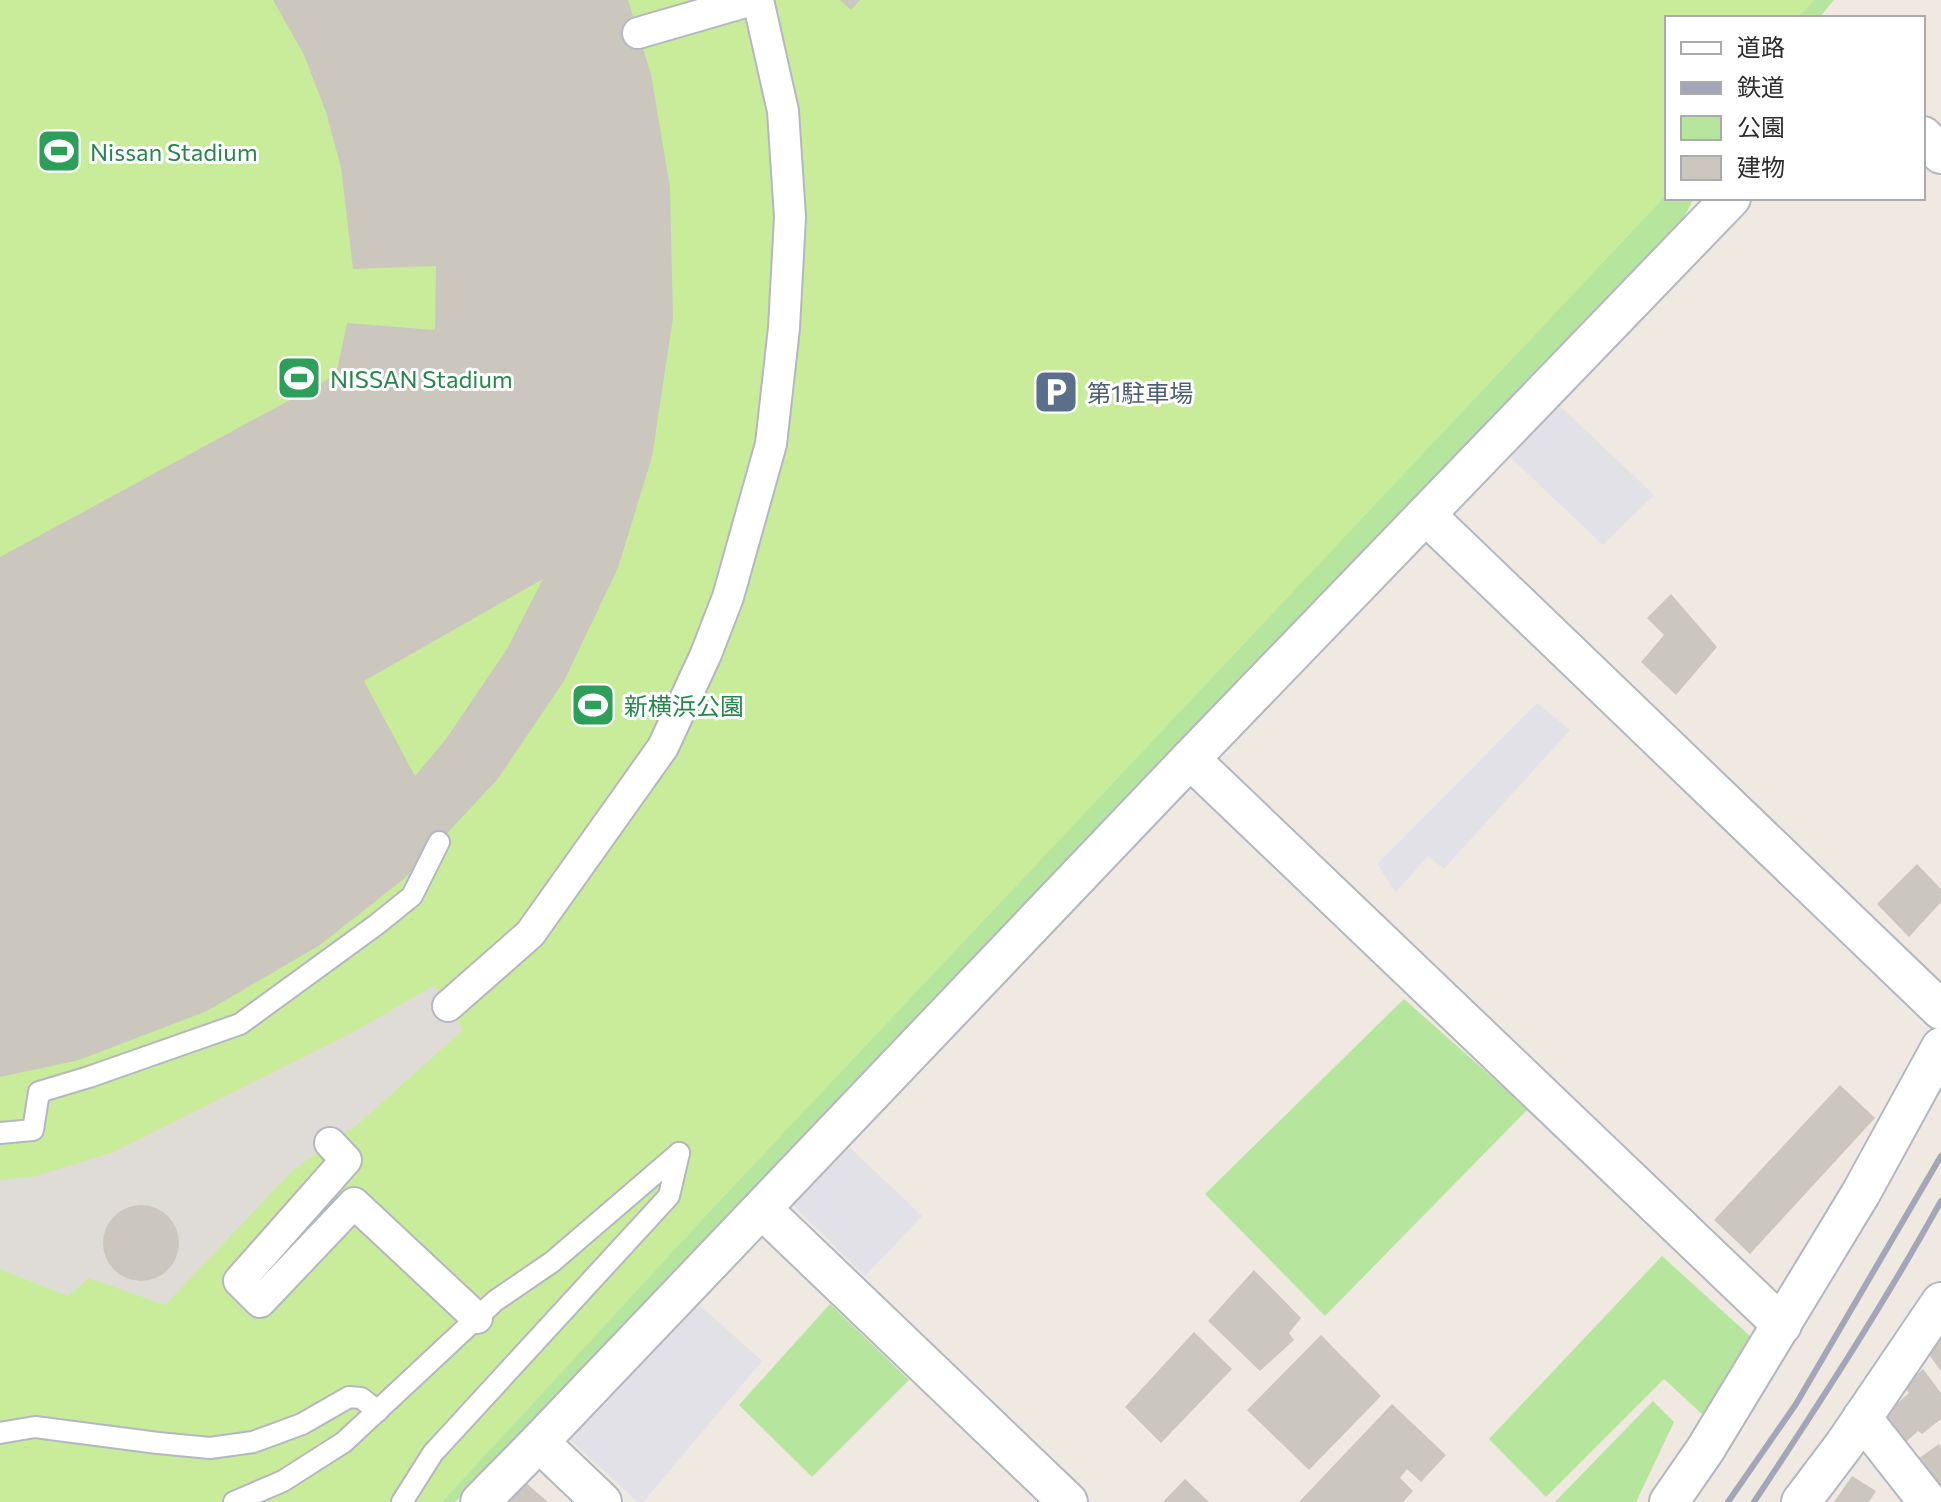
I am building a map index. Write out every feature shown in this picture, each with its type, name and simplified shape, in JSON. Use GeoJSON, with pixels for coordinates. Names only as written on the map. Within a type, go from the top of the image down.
{"type":"FeatureCollection","features":[{"type":"Feature","properties":{"kind":"street"},"geometry":{"type":"LineString","coordinates":[[448,1006],[530,934],[663,747],[706,654],[728,597],[771,444],[784,328],[790,217],[783,111],[755,0],[638,33]]}},
{"type":"Feature","properties":{"kind":"street"},"geometry":{"type":"LineString","coordinates":[[1925,138],[1941,154]]}},
{"type":"Feature","properties":{"kind":"street"},"geometry":{"type":"LineString","coordinates":[[480,1502],[1729,200]]}},
{"type":"Feature","properties":{"kind":"street"},"geometry":{"type":"LineString","coordinates":[[1426,515],[1941,1010]]}},
{"type":"Feature","properties":{"kind":"street"},"geometry":{"type":"LineString","coordinates":[[1190,759],[1782,1325]]}},
{"type":"Feature","properties":{"kind":"street"},"geometry":{"type":"LineString","coordinates":[[1669,1502],[1782,1325],[1861,1193],[1941,1048]]}},
{"type":"Feature","properties":{"kind":"street"},"geometry":{"type":"LineString","coordinates":[[338,1152],[239,1281],[260,1302],[354,1203],[477,1318]]}},
{"type":"Feature","properties":{"kind":"street"},"geometry":{"type":"LineString","coordinates":[[762,1209],[1068,1502]]}},
{"type":"Feature","properties":{"kind":"street"},"geometry":{"type":"LineString","coordinates":[[1801,1502],[1941,1302]]}},
{"type":"Feature","properties":{"kind":"street"},"geometry":{"type":"LineString","coordinates":[[1862,1418],[1928,1502]]}},
{"type":"Feature","properties":{"kind":"street"},"geometry":{"type":"LineString","coordinates":[[539,1442],[602,1502]]}},
{"type":"Feature","properties":{"kind":"lane"},"geometry":{"type":"LineString","coordinates":[[0,1133],[33,1130],[39,1092],[240,1024],[412,896],[439,842]]}},
{"type":"Feature","properties":{"kind":"lane"},"geometry":{"type":"LineString","coordinates":[[234,1502],[283,1481],[344,1442],[495,1301],[552,1262],[679,1153],[669,1196],[433,1453],[402,1502]]}},
{"type":"Feature","properties":{"kind":"lane"},"geometry":{"type":"LineString","coordinates":[[0,1433],[35,1427],[210,1448],[253,1442],[302,1424],[349,1397],[361,1398],[378,1411]]}},
{"type":"Feature","properties":{"kind":"shaded area"},"geometry":{"type":"Polygon","coordinates":[[[1559,405],[1654,495],[1603,545],[1509,456],[1559,405]]]}},
{"type":"Feature","properties":{"kind":"shaded area"},"geometry":{"type":"Polygon","coordinates":[[[1537,703],[1570,730],[1444,869],[1428,856],[1396,892],[1377,864],[1537,703]]]}},
{"type":"Feature","properties":{"kind":"shaded area"},"geometry":{"type":"Polygon","coordinates":[[[435,985],[463,1030],[358,1124],[294,1169],[165,1305],[89,1278],[68,1296],[0,1269],[0,1180],[36,1176],[114,1152],[350,1034],[435,985]]]}},
{"type":"Feature","properties":{"kind":"shaded area"},"geometry":{"type":"Polygon","coordinates":[[[847,1145],[922,1216],[865,1276],[792,1204],[847,1145]]]}},
{"type":"Feature","properties":{"kind":"shaded area"},"geometry":{"type":"Polygon","coordinates":[[[697,1303],[762,1361],[643,1502],[638,1502],[569,1439],[697,1303]]]}},
{"type":"Feature","properties":{"kind":"green space","name":"新横浜公園"},"geometry":{"type":"Polygon","coordinates":[[[0,0],[1814,0],[1800,16],[1665,16],[1665,195],[1659,203],[714,1207],[442,1502],[0,1502],[0,0]]]}},
{"type":"Feature","properties":{"kind":"green space"},"geometry":{"type":"Polygon","coordinates":[[[1785,0],[1834,0],[1821,16],[1769,16],[1785,0]]]}},
{"type":"Feature","properties":{"kind":"green space"},"geometry":{"type":"Polygon","coordinates":[[[1665,133],[1665,200],[1693,200],[1680,225],[455,1502],[415,1502],[1665,133]]]}},
{"type":"Feature","properties":{"kind":"green space"},"geometry":{"type":"Polygon","coordinates":[[[1404,999],[1528,1109],[1325,1316],[1205,1194],[1404,999]]]}},
{"type":"Feature","properties":{"kind":"green space"},"geometry":{"type":"Polygon","coordinates":[[[1662,1256],[1750,1336],[1703,1415],[1664,1379],[1546,1497],[1489,1439],[1662,1256]]]}},
{"type":"Feature","properties":{"kind":"green space"},"geometry":{"type":"Polygon","coordinates":[[[830,1304],[909,1380],[812,1477],[739,1405],[830,1304]]]}},
{"type":"Feature","properties":{"kind":"green space"},"geometry":{"type":"Polygon","coordinates":[[[1653,1401],[1674,1422],[1636,1502],[1555,1502],[1653,1401]]]}},
{"type":"Feature","properties":{"kind":"building","name":"NISSAN Stadium"},"geometry":{"type":"Polygon","coordinates":[[[273,0],[628,0],[651,74],[670,187],[673,318],[652,457],[618,568],[564,681],[497,780],[405,878],[320,945],[207,1011],[79,1060],[0,1077],[0,557],[336,375],[347,323],[435,330],[436,266],[353,269],[341,168],[326,112],[304,55],[273,0]],[[543,579],[364,681],[415,776],[446,739],[507,649],[543,579]]]}},
{"type":"Feature","properties":{"kind":"building"},"geometry":{"type":"Polygon","coordinates":[[[840,0],[860,0],[851,10],[840,0]]]}},
{"type":"Feature","properties":{"kind":"building"},"geometry":{"type":"Polygon","coordinates":[[[1671,594],[1717,647],[1676,695],[1641,662],[1664,635],[1647,618],[1671,594]]]}},
{"type":"Feature","properties":{"kind":"building"},"geometry":{"type":"Polygon","coordinates":[[[1917,864],[1941,889],[1941,902],[1909,937],[1877,904],[1917,864]]]}},
{"type":"Feature","properties":{"kind":"building"},"geometry":{"type":"Polygon","coordinates":[[[1840,1085],[1875,1118],[1750,1254],[1714,1220],[1840,1085]]]}},
{"type":"Feature","properties":{"kind":"building"},"geometry":{"type":"Polygon","coordinates":[[[141,1205],[155,1208],[168,1216],[176,1229],[179,1243],[176,1257],[168,1270],[155,1278],[141,1281],[127,1278],[114,1270],[106,1257],[103,1243],[106,1229],[114,1216],[127,1208],[141,1205]]]}},
{"type":"Feature","properties":{"kind":"building"},"geometry":{"type":"Polygon","coordinates":[[[1254,1270],[1301,1318],[1289,1333],[1294,1340],[1260,1371],[1208,1321],[1254,1270]]]}},
{"type":"Feature","properties":{"kind":"building"},"geometry":{"type":"Polygon","coordinates":[[[1194,1332],[1232,1369],[1161,1443],[1125,1407],[1194,1332]]]}},
{"type":"Feature","properties":{"kind":"building"},"geometry":{"type":"Polygon","coordinates":[[[1321,1335],[1381,1396],[1309,1470],[1247,1410],[1321,1335]]]}},
{"type":"Feature","properties":{"kind":"building"},"geometry":{"type":"Polygon","coordinates":[[[1941,1338],[1941,1371],[1927,1352],[1941,1338]]]}},
{"type":"Feature","properties":{"kind":"building"},"geometry":{"type":"Polygon","coordinates":[[[1923,1369],[1941,1393],[1941,1419],[1922,1434],[1918,1431],[1906,1442],[1884,1415],[1909,1393],[1904,1387],[1923,1369]]]}},
{"type":"Feature","properties":{"kind":"building"},"geometry":{"type":"Polygon","coordinates":[[[1392,1404],[1446,1455],[1421,1482],[1407,1469],[1400,1478],[1413,1491],[1403,1502],[1299,1502],[1392,1404]]]}},
{"type":"Feature","properties":{"kind":"building"},"geometry":{"type":"Polygon","coordinates":[[[1939,1444],[1941,1447],[1941,1492],[1915,1461],[1939,1444]]]}},
{"type":"Feature","properties":{"kind":"building"},"geometry":{"type":"Polygon","coordinates":[[[1852,1476],[1876,1491],[1869,1502],[1834,1502],[1852,1476]]]}},
{"type":"Feature","properties":{"kind":"building"},"geometry":{"type":"Polygon","coordinates":[[[1185,1479],[1209,1502],[1163,1502],[1185,1479]]]}},
{"type":"Feature","properties":{"kind":"building"},"geometry":{"type":"Polygon","coordinates":[[[525,1482],[548,1502],[506,1502],[525,1482]]]}},
{"type":"Feature","properties":{"kind":"railway"},"geometry":{"type":"LineString","coordinates":[[1728,1502],[1796,1404],[1941,1156]]}},
{"type":"Feature","properties":{"kind":"railway"},"geometry":{"type":"LineString","coordinates":[[1754,1502],[1897,1278],[1941,1201]]}},
{"type":"Feature","properties":{"kind":"place","name":"Nissan Stadium"},"geometry":{"type":"Point","coordinates":[59,151]}},
{"type":"Feature","properties":{"kind":"place","name":"NISSAN Stadium"},"geometry":{"type":"Point","coordinates":[299,378]}},
{"type":"Feature","properties":{"kind":"place","name":"第1駐車場"},"geometry":{"type":"Point","coordinates":[1056,392]}},
{"type":"Feature","properties":{"kind":"place","name":"新横浜公園"},"geometry":{"type":"Point","coordinates":[593,705]}}]}
